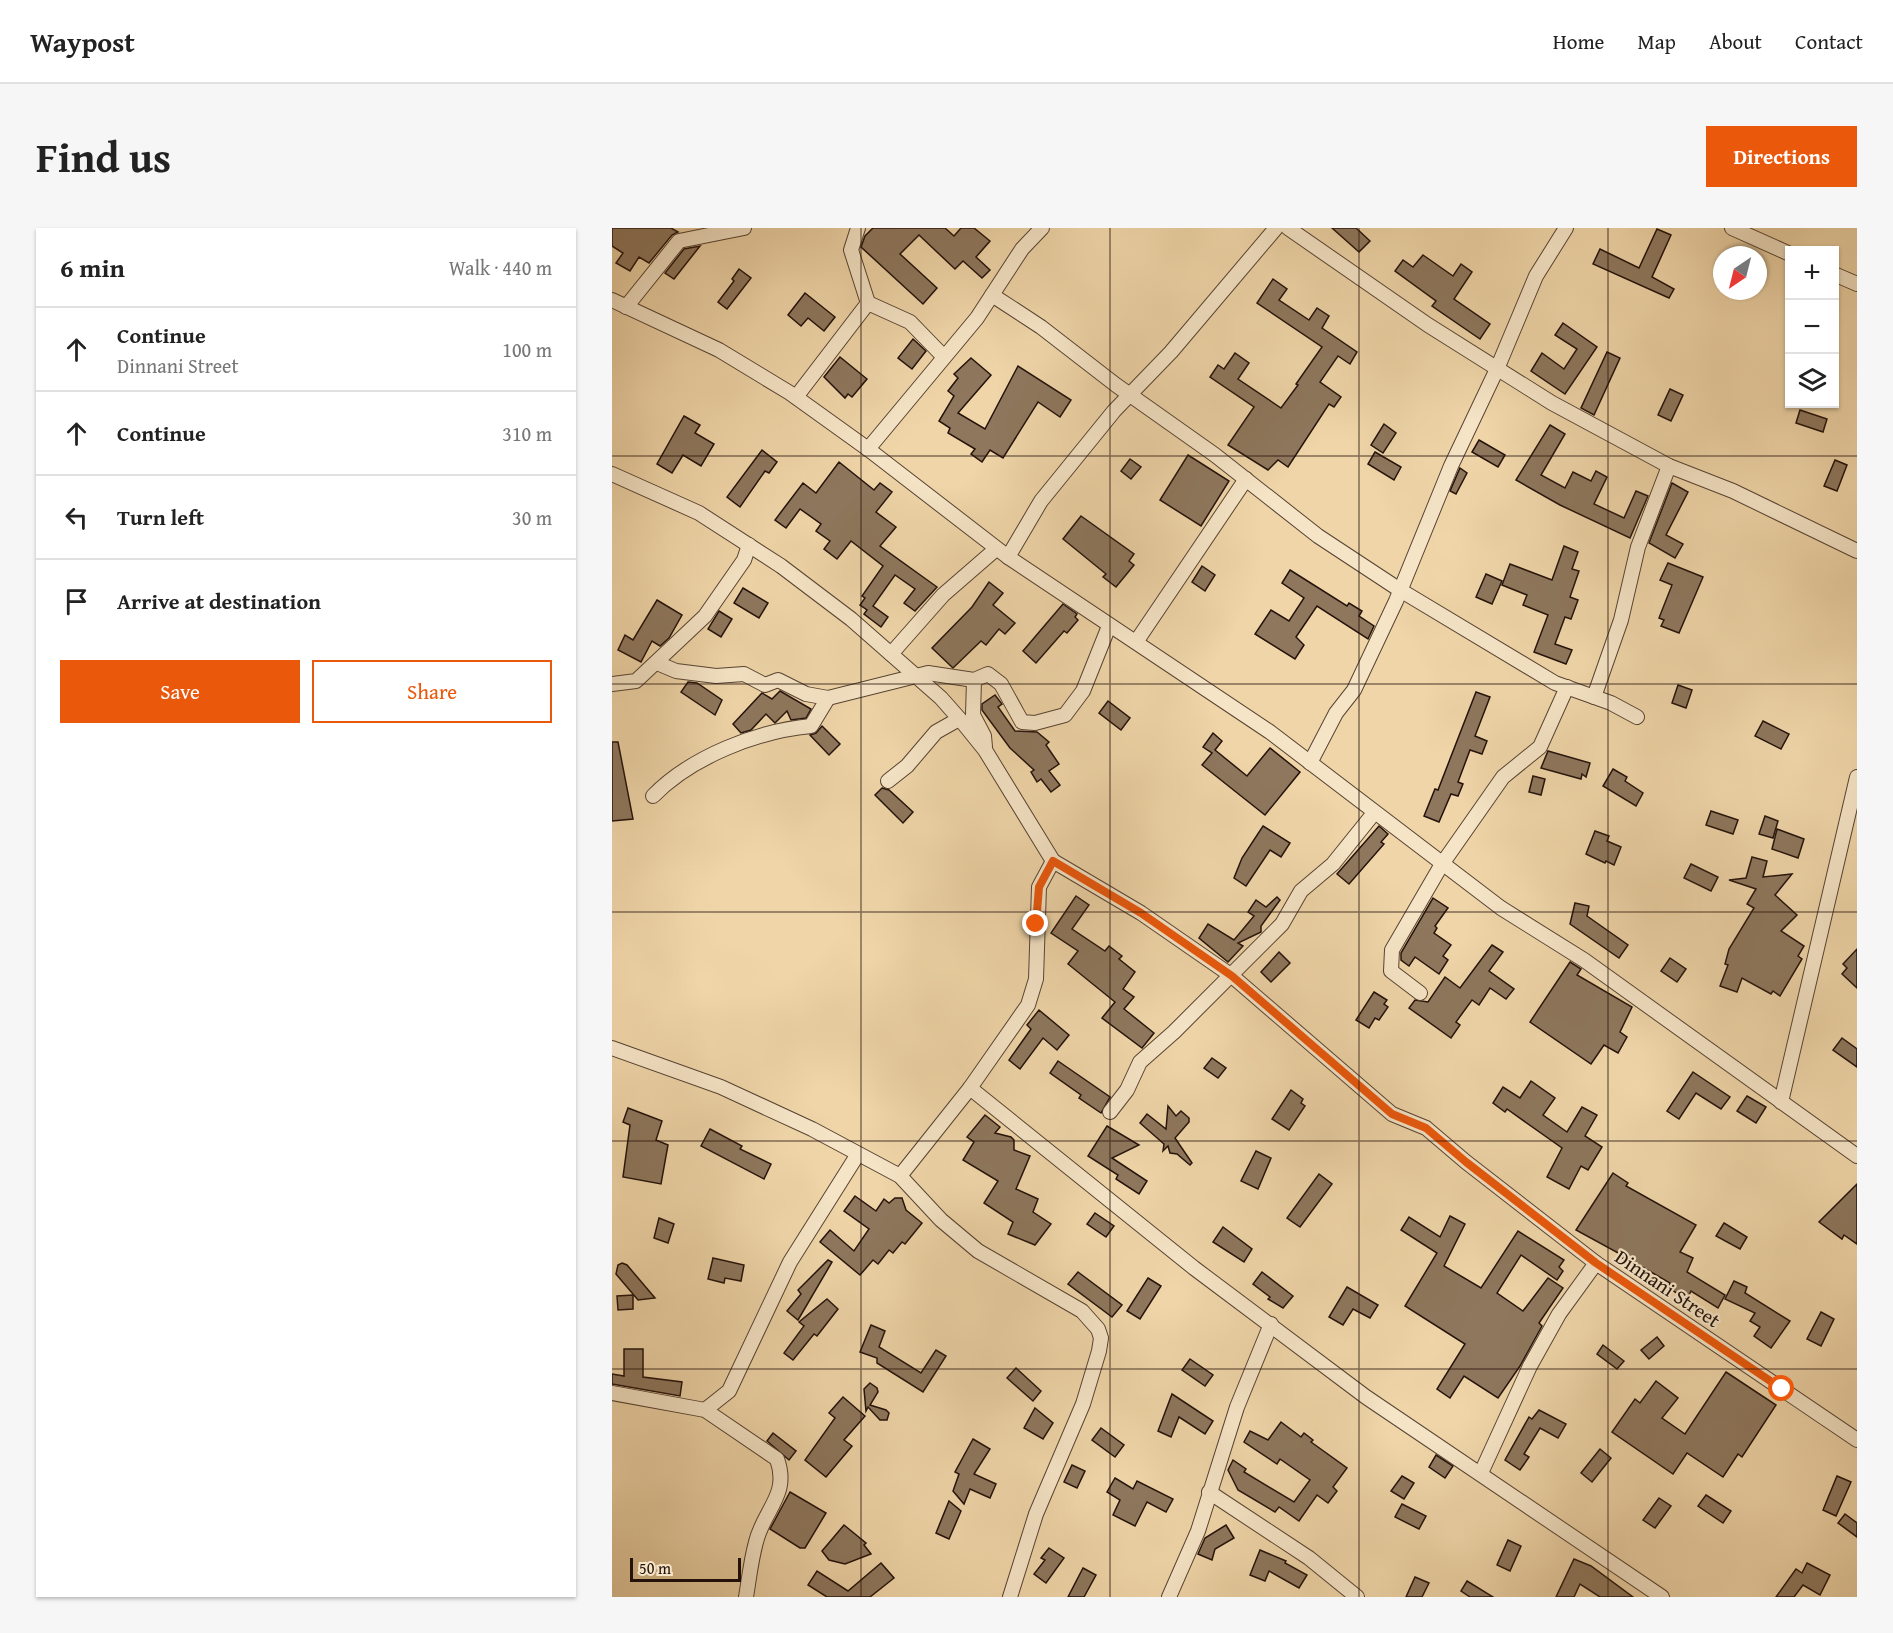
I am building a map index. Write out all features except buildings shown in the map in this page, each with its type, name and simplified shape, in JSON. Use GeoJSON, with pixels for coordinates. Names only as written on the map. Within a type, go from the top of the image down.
{"type":"FeatureCollection","features":[{"type":"Feature","properties":{"kind":"street"},"geometry":{"type":"LineString","coordinates":[[626,307],[679,241],[744,228]]}},
{"type":"Feature","properties":{"kind":"street"},"geometry":{"type":"LineString","coordinates":[[868,449],[944,357],[992,295],[1023,249],[1042,228]]}},
{"type":"Feature","properties":{"kind":"street"},"geometry":{"type":"LineString","coordinates":[[891,654],[943,595],[1002,553],[1041,501],[1130,393],[1171,352],[1276,228]]}},
{"type":"Feature","properties":{"kind":"street"},"geometry":{"type":"LineString","coordinates":[[1287,228],[1428,325],[1552,403],[1669,466],[1733,491],[1857,551]]}},
{"type":"Feature","properties":{"kind":"street"},"geometry":{"type":"LineString","coordinates":[[1310,763],[1336,713],[1354,690],[1400,590],[1451,466],[1497,369],[1536,276],[1566,228]]}},
{"type":"Feature","properties":{"kind":"street"},"geometry":{"type":"LineString","coordinates":[[1732,228],[1753,233],[1785,251]]}},
{"type":"Feature","properties":{"kind":"street"},"geometry":{"type":"LineString","coordinates":[[854,231],[851,250],[867,303],[910,322],[944,357]]}},
{"type":"Feature","properties":{"kind":"street"},"geometry":{"type":"LineString","coordinates":[[1839,276],[1857,284]]}},
{"type":"Feature","properties":{"kind":"street"},"geometry":{"type":"LineString","coordinates":[[992,295],[1041,327],[1116,385],[1246,479],[1318,536],[1400,590],[1555,683],[1594,697],[1637,717]]}},
{"type":"Feature","properties":{"kind":"street"},"geometry":{"type":"LineString","coordinates":[[612,300],[719,350],[796,397],[868,449],[1002,553],[1270,732],[1502,908],[1584,960],[1857,1156]]}},
{"type":"Feature","properties":{"kind":"street"},"geometry":{"type":"LineString","coordinates":[[796,397],[867,303]]}},
{"type":"Feature","properties":{"kind":"street"},"geometry":{"type":"LineString","coordinates":[[1594,697],[1622,620],[1638,546],[1669,466]]}},
{"type":"Feature","properties":{"kind":"street"},"geometry":{"type":"LineString","coordinates":[[612,474],[699,513],[749,545],[842,613],[917,677],[959,719],[985,750],[1053,861],[1141,913],[1232,976],[1392,1114],[1426,1128],[1596,1263]]}},
{"type":"Feature","properties":{"kind":"street"},"geometry":{"type":"LineString","coordinates":[[1136,642],[1246,479]]}},
{"type":"Feature","properties":{"kind":"street"},"geometry":{"type":"LineString","coordinates":[[612,684],[636,681],[705,616],[744,560],[749,545]]}},
{"type":"Feature","properties":{"kind":"street"},"geometry":{"type":"LineString","coordinates":[[657,663],[676,671],[716,676],[744,674],[765,685],[778,680],[806,694],[828,698],[928,673],[974,680],[988,674],[1001,684],[1022,722],[1035,723],[1065,715],[1083,691],[1109,626]]}},
{"type":"Feature","properties":{"kind":"street"},"geometry":{"type":"LineString","coordinates":[[974,680],[973,714],[984,736],[985,750]]}},
{"type":"Feature","properties":{"kind":"street"},"geometry":{"type":"LineString","coordinates":[[1420,993],[1391,970],[1392,950],[1442,864],[1503,777],[1540,747],[1568,687]]}},
{"type":"Feature","properties":{"kind":"street"},"geometry":{"type":"LineString","coordinates":[[653,796],[666,783],[745,739],[784,728],[811,726],[828,698]]}},
{"type":"Feature","properties":{"kind":"street"},"geometry":{"type":"LineString","coordinates":[[888,781],[907,766],[936,732],[959,719]]}},
{"type":"Feature","properties":{"kind":"street"},"geometry":{"type":"LineString","coordinates":[[1781,1102],[1857,777]]}},
{"type":"Feature","properties":{"kind":"street"},"geometry":{"type":"LineString","coordinates":[[1110,1112],[1126,1090],[1140,1062],[1232,976],[1249,955],[1282,924],[1301,891],[1333,864],[1374,813]]}},
{"type":"Feature","properties":{"kind":"street"},"geometry":{"type":"LineString","coordinates":[[900,1176],[970,1088],[1034,993],[1039,887],[1053,861]]}},
{"type":"Feature","properties":{"kind":"street"},"geometry":{"type":"LineString","coordinates":[[612,1048],[722,1087],[900,1176],[941,1220],[978,1251],[1082,1311],[1098,1329],[1101,1338],[1083,1404],[1036,1514],[1010,1597]]}},
{"type":"Feature","properties":{"kind":"street"},"geometry":{"type":"LineString","coordinates":[[970,1088],[1194,1268],[1366,1397],[1662,1597]]}},
{"type":"Feature","properties":{"kind":"street"},"geometry":{"type":"LineString","coordinates":[[705,1410],[729,1391],[790,1262],[858,1154]]}},
{"type":"Feature","properties":{"kind":"street","name":"Dinnani Street"},"geometry":{"type":"LineString","coordinates":[[1481,1473],[1530,1366],[1559,1314],[1596,1263],[1857,1440]]}},
{"type":"Feature","properties":{"kind":"street"},"geometry":{"type":"LineString","coordinates":[[1169,1597],[1197,1531],[1237,1407],[1271,1324]]}},
{"type":"Feature","properties":{"kind":"street"},"geometry":{"type":"LineString","coordinates":[[612,1394],[705,1410],[777,1459],[781,1470],[782,1487],[756,1539],[746,1597]]}},
{"type":"Feature","properties":{"kind":"street"},"geometry":{"type":"LineString","coordinates":[[1209,1492],[1309,1558],[1357,1597]]}},
{"type":"Feature","properties":{"kind":"route"},"geometry":{"type":"LineString","coordinates":[[1036,924],[1039,887],[1053,861],[1141,913],[1232,976],[1304,1040],[1354,1078],[1392,1114],[1426,1128],[1596,1263],[1782,1389]]}}]}
